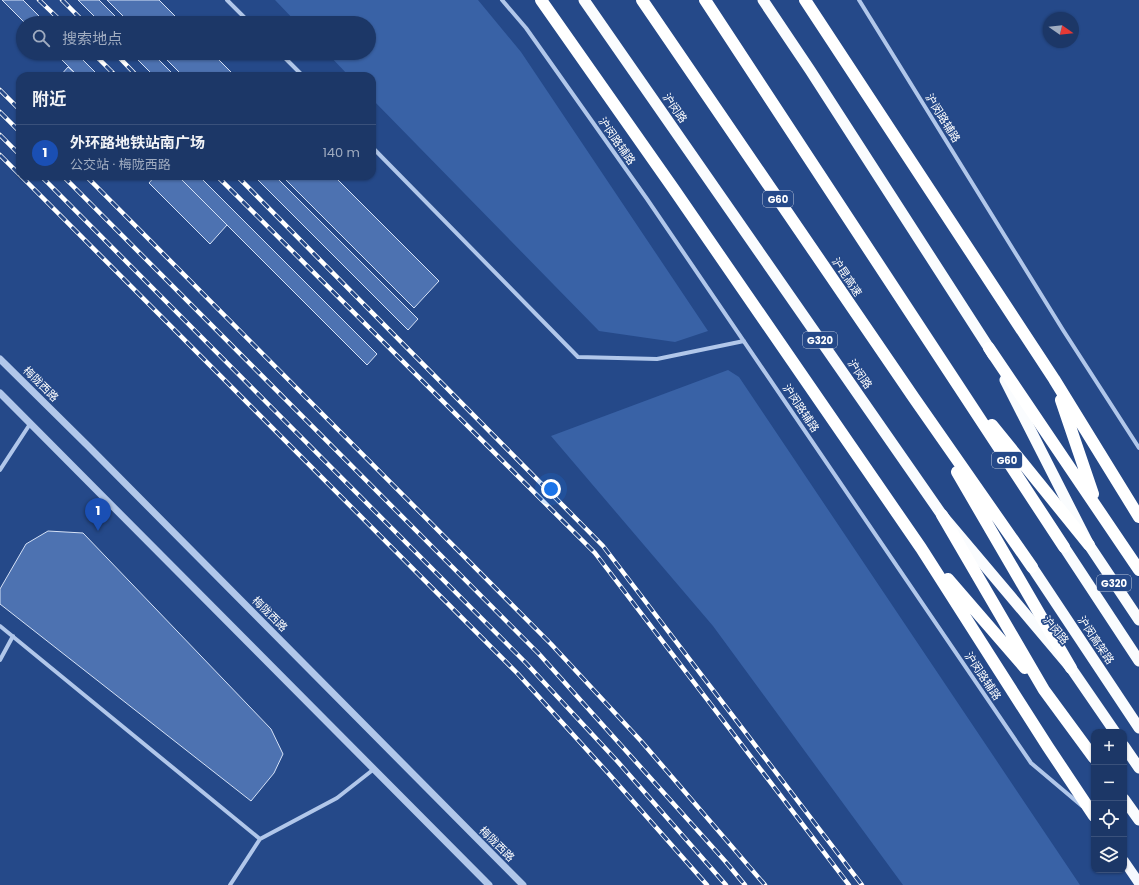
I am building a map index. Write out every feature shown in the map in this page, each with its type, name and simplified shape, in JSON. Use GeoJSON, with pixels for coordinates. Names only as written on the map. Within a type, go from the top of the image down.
{"type":"FeatureCollection","features":[{"type":"Feature","properties":{"kind":"highway"},"geometry":{"type":"LineString","coordinates":[[540,0],[673,188],[921,548],[1091,812]]}},
{"type":"Feature","properties":{"kind":"highway","name":"沪闵路"},"geometry":{"type":"LineString","coordinates":[[584,0],[942,515],[1071,668],[1113,729]]}},
{"type":"Feature","properties":{"kind":"highway","name":"沪昆高速"},"geometry":{"type":"LineString","coordinates":[[642,0],[914,398],[1032,567]]}},
{"type":"Feature","properties":{"kind":"highway","name":"G60"},"geometry":{"type":"LineString","coordinates":[[705,0],[1064,548]]}},
{"type":"Feature","properties":{"kind":"highway","name":"G320"},"geometry":{"type":"LineString","coordinates":[[763,0],[814,76],[989,348],[1089,545],[1139,620]]}},
{"type":"Feature","properties":{"kind":"highway"},"geometry":{"type":"LineString","coordinates":[[805,0],[1054,379],[1139,517]]}},
{"type":"Feature","properties":{"kind":"highway"},"geometry":{"type":"LineString","coordinates":[[989,348],[1139,570]]}},
{"type":"Feature","properties":{"kind":"highway"},"geometry":{"type":"LineString","coordinates":[[950,373],[1089,545]]}},
{"type":"Feature","properties":{"kind":"highway"},"geometry":{"type":"LineString","coordinates":[[1054,379],[1098,508]]}},
{"type":"Feature","properties":{"kind":"highway"},"geometry":{"type":"LineString","coordinates":[[914,398],[1071,668]]}},
{"type":"Feature","properties":{"kind":"highway"},"geometry":{"type":"LineString","coordinates":[[942,515],[1044,690]]}},
{"type":"Feature","properties":{"kind":"highway"},"geometry":{"type":"LineString","coordinates":[[921,548],[1044,690],[1091,754]]}},
{"type":"Feature","properties":{"kind":"highway"},"geometry":{"type":"LineString","coordinates":[[1064,548],[1139,661]]}},
{"type":"Feature","properties":{"kind":"highway","name":"沪闵高架路"},"geometry":{"type":"LineString","coordinates":[[1032,567],[1139,728]]}},
{"type":"Feature","properties":{"kind":"highway"},"geometry":{"type":"LineString","coordinates":[[1127,750],[1139,768]]}},
{"type":"Feature","properties":{"kind":"highway"},"geometry":{"type":"LineString","coordinates":[[1125,801],[1139,820]]}},
{"type":"Feature","properties":{"kind":"main road"},"geometry":{"type":"LineString","coordinates":[[1127,865],[1139,883]]}},
{"type":"Feature","properties":{"kind":"street"},"geometry":{"type":"LineString","coordinates":[[227,0],[243,16]]}},
{"type":"Feature","properties":{"kind":"street","name":"沪闵路辅路"},"geometry":{"type":"LineString","coordinates":[[502,0],[526,28],[647,199],[1031,763],[1091,814]]}},
{"type":"Feature","properties":{"kind":"street","name":"沪闵路辅路"},"geometry":{"type":"LineString","coordinates":[[859,0],[1059,323],[1139,448]]}},
{"type":"Feature","properties":{"kind":"street"},"geometry":{"type":"LineString","coordinates":[[287,60],[299,72]]}},
{"type":"Feature","properties":{"kind":"street"},"geometry":{"type":"LineString","coordinates":[[376,151],[578,357],[657,359],[744,341]]}},
{"type":"Feature","properties":{"kind":"street","name":"梅陇西路"},"geometry":{"type":"LineString","coordinates":[[0,359],[99,457],[522,885]]}},
{"type":"Feature","properties":{"kind":"street"},"geometry":{"type":"LineString","coordinates":[[0,393],[489,885]]}},
{"type":"Feature","properties":{"kind":"street"},"geometry":{"type":"LineString","coordinates":[[0,470],[30,424]]}},
{"type":"Feature","properties":{"kind":"street"},"geometry":{"type":"LineString","coordinates":[[0,626],[260,839]]}},
{"type":"Feature","properties":{"kind":"street"},"geometry":{"type":"LineString","coordinates":[[0,660],[13,636]]}},
{"type":"Feature","properties":{"kind":"street"},"geometry":{"type":"LineString","coordinates":[[230,885],[260,839],[337,798],[374,769]]}},
{"type":"Feature","properties":{"kind":"shaded area"},"geometry":{"type":"Polygon","coordinates":[[[275,0],[478,0],[521,52],[708,331],[675,342],[599,331],[376,103],[376,72],[345,72],[334,60],[376,60],[376,16],[290,16],[275,0]]]}},
{"type":"Feature","properties":{"kind":"shaded area"},"geometry":{"type":"Polygon","coordinates":[[[728,370],[739,377],[1080,885],[903,885],[713,626],[551,436],[728,370]]]}},
{"type":"Feature","properties":{"kind":"building"},"geometry":{"type":"Polygon","coordinates":[[[2,0],[23,0],[39,16],[18,16],[2,0]]]}},
{"type":"Feature","properties":{"kind":"building"},"geometry":{"type":"Polygon","coordinates":[[[78,0],[99,0],[115,16],[94,16],[78,0]]]}},
{"type":"Feature","properties":{"kind":"building"},"geometry":{"type":"Polygon","coordinates":[[[107,0],[159,0],[175,16],[123,16],[107,0]]]}},
{"type":"Feature","properties":{"kind":"building"},"geometry":{"type":"Polygon","coordinates":[[[62,60],[83,60],[95,72],[74,72],[62,60]]]}},
{"type":"Feature","properties":{"kind":"building"},"geometry":{"type":"Polygon","coordinates":[[[138,60],[159,60],[171,72],[150,72],[138,60]]]}},
{"type":"Feature","properties":{"kind":"building"},"geometry":{"type":"Polygon","coordinates":[[[167,60],[219,60],[231,72],[179,72],[167,60]]]}},
{"type":"Feature","properties":{"kind":"building"},"geometry":{"type":"Polygon","coordinates":[[[68,67],[74,72],[64,72],[68,67]]]}},
{"type":"Feature","properties":{"kind":"building"},"geometry":{"type":"Polygon","coordinates":[[[152,180],[182,180],[227,225],[210,244],[149,183],[152,180]]]}},
{"type":"Feature","properties":{"kind":"building"},"geometry":{"type":"Polygon","coordinates":[[[182,180],[203,180],[377,354],[367,365],[182,180]]]}},
{"type":"Feature","properties":{"kind":"building"},"geometry":{"type":"Polygon","coordinates":[[[258,180],[279,180],[418,319],[408,330],[258,180]]]}},
{"type":"Feature","properties":{"kind":"building"},"geometry":{"type":"Polygon","coordinates":[[[286,180],[338,180],[439,281],[414,308],[286,180]]]}},
{"type":"Feature","properties":{"kind":"building"},"geometry":{"type":"Polygon","coordinates":[[[48,531],[83,533],[271,729],[283,754],[274,773],[251,801],[0,604],[0,589],[26,544],[48,531]]]}},
{"type":"Feature","properties":{"kind":"railway"},"geometry":{"type":"LineString","coordinates":[[39,0],[56,16]]}},
{"type":"Feature","properties":{"kind":"railway"},"geometry":{"type":"LineString","coordinates":[[62,0],[78,16]]}},
{"type":"Feature","properties":{"kind":"railway"},"geometry":{"type":"LineString","coordinates":[[100,60],[112,72]]}},
{"type":"Feature","properties":{"kind":"railway"},"geometry":{"type":"LineString","coordinates":[[122,60],[133,72]]}},
{"type":"Feature","properties":{"kind":"railway"},"geometry":{"type":"LineString","coordinates":[[0,90],[16,106]]}},
{"type":"Feature","properties":{"kind":"railway"},"geometry":{"type":"LineString","coordinates":[[0,112],[16,128]]}},
{"type":"Feature","properties":{"kind":"railway"},"geometry":{"type":"LineString","coordinates":[[0,135],[16,151]]}},
{"type":"Feature","properties":{"kind":"railway"},"geometry":{"type":"LineString","coordinates":[[0,155],[16,171]]}},
{"type":"Feature","properties":{"kind":"railway"},"geometry":{"type":"LineString","coordinates":[[25,180],[518,674],[707,885]]}},
{"type":"Feature","properties":{"kind":"railway"},"geometry":{"type":"LineString","coordinates":[[45,180],[526,663],[618,762],[726,885]]}},
{"type":"Feature","properties":{"kind":"railway"},"geometry":{"type":"LineString","coordinates":[[67,180],[539,654],[745,885]]}},
{"type":"Feature","properties":{"kind":"railway"},"geometry":{"type":"LineString","coordinates":[[90,180],[551,644],[641,741],[765,885]]}},
{"type":"Feature","properties":{"kind":"railway"},"geometry":{"type":"LineString","coordinates":[[221,180],[595,553],[849,885]]}},
{"type":"Feature","properties":{"kind":"railway"},"geometry":{"type":"LineString","coordinates":[[241,180],[603,546],[862,885]]}},
{"type":"Feature","properties":{"kind":"place","name":"外环路地铁站南广场"},"geometry":{"type":"Point","coordinates":[98,531]}}]}
